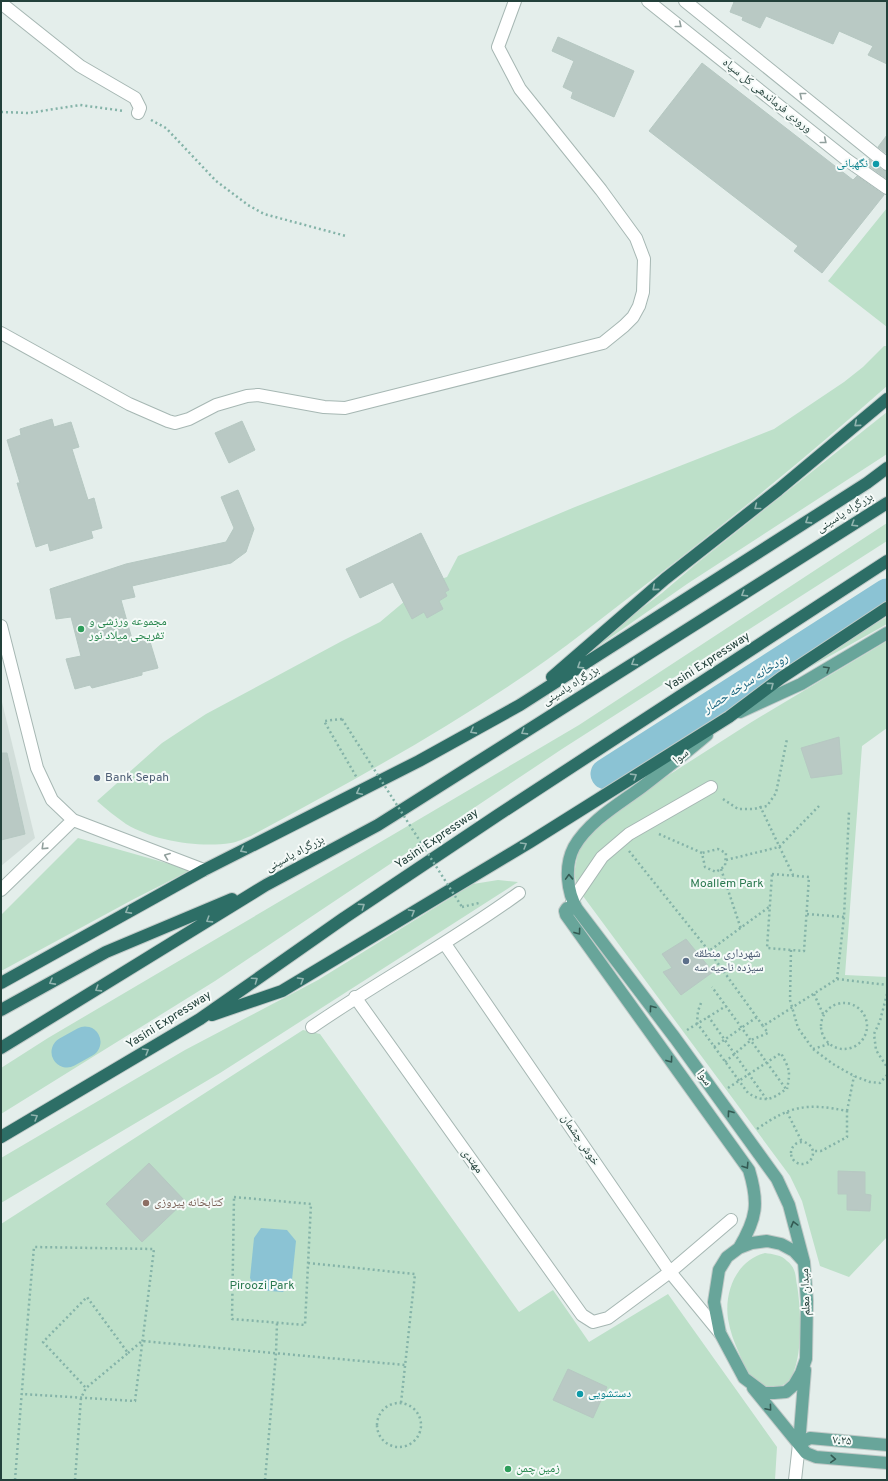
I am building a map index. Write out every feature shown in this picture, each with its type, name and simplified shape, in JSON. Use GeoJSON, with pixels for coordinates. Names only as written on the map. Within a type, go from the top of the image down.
{"type":"FeatureCollection","features":[{"type":"Feature","properties":{"kind":"highway"},"geometry":{"type":"LineString","coordinates":[[520,705],[665,579],[778,490],[886,399]]}},
{"type":"Feature","properties":{"kind":"highway"},"geometry":{"type":"LineString","coordinates":[[1,983],[204,870],[419,761],[520,705],[887,468]]}},
{"type":"Feature","properties":{"kind":"highway","name":"بزرگراه یاسینی"},"geometry":{"type":"LineString","coordinates":[[266,885],[378,825],[887,503]]}},
{"type":"Feature","properties":{"kind":"highway","name":"Yasini Expressway"},"geometry":{"type":"LineString","coordinates":[[1,1137],[200,1019],[344,918],[479,828],[887,562]]}},
{"type":"Feature","properties":{"kind":"highway"},"geometry":{"type":"LineString","coordinates":[[200,1019],[282,991],[523,846],[729,717],[780,678],[887,608]]}},
{"type":"Feature","properties":{"kind":"highway"},"geometry":{"type":"LineString","coordinates":[[1,1010],[106,952],[266,885]]}},
{"type":"Feature","properties":{"kind":"highway"},"geometry":{"type":"LineString","coordinates":[[1,1048],[266,885]]}},
{"type":"Feature","properties":{"kind":"main road","name":"سوا"},"geometry":{"type":"LineString","coordinates":[[804,1262],[789,1205],[778,1179],[575,905],[568,882],[570,860],[573,849],[581,836],[606,814],[672,764],[729,717],[800,684],[887,633]]}},
{"type":"Feature","properties":{"kind":"main road","name":"سوا"},"geometry":{"type":"LineString","coordinates":[[575,905],[567,908],[565,911],[566,915],[749,1170],[755,1190],[755,1210],[750,1230],[739,1248]]}},
{"type":"Feature","properties":{"kind":"main road","name":"میدان معلم"},"geometry":{"type":"LineString","coordinates":[[767,1241],[781,1244],[794,1251],[804,1262],[807,1301],[806,1359],[801,1373],[794,1385],[786,1392],[764,1393],[744,1378],[720,1333],[714,1302],[719,1270],[727,1257],[739,1248],[752,1242],[767,1241]]}},
{"type":"Feature","properties":{"kind":"main road"},"geometry":{"type":"LineString","coordinates":[[799,1444],[806,1359]]}},
{"type":"Feature","properties":{"kind":"main road"},"geometry":{"type":"LineString","coordinates":[[744,1378],[806,1453],[816,1457],[887,1463]]}},
{"type":"Feature","properties":{"kind":"main road","name":"۷.۲۵"},"geometry":{"type":"LineString","coordinates":[[799,1444],[810,1438],[887,1445]]}},
{"type":"Feature","properties":{"kind":"street"},"geometry":{"type":"LineString","coordinates":[[1,333],[129,404],[175,423],[189,419],[216,405],[247,396],[258,395],[324,407],[345,408],[603,343],[633,317],[639,306],[643,292],[644,259],[636,238],[520,89],[498,47],[515,1]]}},
{"type":"Feature","properties":{"kind":"street","name":"ورودی فرماندهی کل سپاه"},"geometry":{"type":"LineString","coordinates":[[648,1],[847,160],[887,188]]}},
{"type":"Feature","properties":{"kind":"street","name":"ورودی فرماندهی کل سپاه"},"geometry":{"type":"LineString","coordinates":[[685,1],[887,164]]}},
{"type":"Feature","properties":{"kind":"street"},"geometry":{"type":"LineString","coordinates":[[1,3],[80,66],[135,98],[140,108],[138,113]]}},
{"type":"Feature","properties":{"kind":"street"},"geometry":{"type":"LineString","coordinates":[[1,626],[37,768],[52,800],[72,820],[204,870]]}},
{"type":"Feature","properties":{"kind":"street"},"geometry":{"type":"LineString","coordinates":[[575,905],[602,857],[629,834],[711,787]]}},
{"type":"Feature","properties":{"kind":"street"},"geometry":{"type":"LineString","coordinates":[[1,890],[72,820]]}},
{"type":"Feature","properties":{"kind":"street"},"geometry":{"type":"LineString","coordinates":[[312,1027],[355,997],[445,944],[519,893]]}},
{"type":"Feature","properties":{"kind":"street","name":"خوش چشمان"},"geometry":{"type":"LineString","coordinates":[[445,944],[670,1272],[720,1333]]}},
{"type":"Feature","properties":{"kind":"street","name":"مهتدی"},"geometry":{"type":"LineString","coordinates":[[355,997],[582,1315],[593,1322],[608,1318],[670,1272]]}},
{"type":"Feature","properties":{"kind":"street"},"geometry":{"type":"LineString","coordinates":[[670,1272],[731,1220]]}},
{"type":"Feature","properties":{"kind":"street"},"geometry":{"type":"LineString","coordinates":[[796,1480],[799,1444]]}},
{"type":"Feature","properties":{"kind":"path"},"geometry":{"type":"LineString","coordinates":[[1,112],[29,113],[80,105],[138,113],[166,128],[216,181],[248,206],[264,214],[346,236]]}},
{"type":"Feature","properties":{"kind":"path"},"geometry":{"type":"LineString","coordinates":[[363,790],[324,721],[342,719],[462,907],[478,902]]}},
{"type":"Feature","properties":{"kind":"path"},"geometry":{"type":"LineString","coordinates":[[723,799],[738,809],[754,809],[760,806],[767,806],[776,793],[787,740]]}},
{"type":"Feature","properties":{"kind":"path"},"geometry":{"type":"LineString","coordinates":[[760,806],[793,875]]}},
{"type":"Feature","properties":{"kind":"path"},"geometry":{"type":"LineString","coordinates":[[726,860],[779,847],[819,806]]}},
{"type":"Feature","properties":{"kind":"path"},"geometry":{"type":"LineString","coordinates":[[837,979],[844,917],[849,812]]}},
{"type":"Feature","properties":{"kind":"path"},"geometry":{"type":"LineString","coordinates":[[659,834],[702,853],[718,848],[726,853],[725,866],[716,872],[705,867],[702,853]]}},
{"type":"Feature","properties":{"kind":"path"},"geometry":{"type":"LineString","coordinates":[[629,850],[710,952],[768,1033],[751,1040],[725,1062]]}},
{"type":"Feature","properties":{"kind":"path"},"geometry":{"type":"LineString","coordinates":[[721,869],[741,929]]}},
{"type":"Feature","properties":{"kind":"path"},"geometry":{"type":"LineString","coordinates":[[772,874],[793,875],[809,877],[804,951],[767,948],[772,874]]}},
{"type":"Feature","properties":{"kind":"path"},"geometry":{"type":"LineString","coordinates":[[710,952],[770,907]]}},
{"type":"Feature","properties":{"kind":"path"},"geometry":{"type":"LineString","coordinates":[[807,914],[844,917]]}},
{"type":"Feature","properties":{"kind":"path"},"geometry":{"type":"LineString","coordinates":[[791,950],[790,1000],[798,1028],[814,1049],[833,1064],[854,1076],[870,1082],[880,1083],[887,1075]]}},
{"type":"Feature","properties":{"kind":"path"},"geometry":{"type":"LineString","coordinates":[[763,1026],[837,979],[887,985]]}},
{"type":"Feature","properties":{"kind":"path"},"geometry":{"type":"LineString","coordinates":[[712,987],[786,1089]]}},
{"type":"Feature","properties":{"kind":"path"},"geometry":{"type":"LineString","coordinates":[[814,994],[824,1016]]}},
{"type":"Feature","properties":{"kind":"path"},"geometry":{"type":"LineString","coordinates":[[887,994],[880,1021],[874,1034],[876,1050],[887,1068]]}},
{"type":"Feature","properties":{"kind":"path"},"geometry":{"type":"LineString","coordinates":[[701,1003],[697,1023],[725,1062],[739,1080],[748,1092],[753,1096],[758,1099],[767,1100],[779,1095],[786,1089],[790,1074],[781,1053],[739,1080],[717,1096]]}},
{"type":"Feature","properties":{"kind":"path"},"geometry":{"type":"LineString","coordinates":[[842,1003],[857,1007],[866,1018],[868,1026],[867,1034],[863,1040],[858,1046],[843,1050],[829,1044],[821,1031],[821,1023],[828,1009],[834,1005],[842,1003]]}},
{"type":"Feature","properties":{"kind":"path"},"geometry":{"type":"LineString","coordinates":[[675,1038],[726,1006]]}},
{"type":"Feature","properties":{"kind":"path"},"geometry":{"type":"LineString","coordinates":[[708,1016],[767,1100]]}},
{"type":"Feature","properties":{"kind":"path"},"geometry":{"type":"LineString","coordinates":[[714,1047],[757,1017]]}},
{"type":"Feature","properties":{"kind":"path"},"geometry":{"type":"LineString","coordinates":[[814,1049],[829,1044]]}},
{"type":"Feature","properties":{"kind":"path"},"geometry":{"type":"LineString","coordinates":[[813,1151],[821,1151],[847,1137],[847,1111],[854,1076]]}},
{"type":"Feature","properties":{"kind":"path"},"geometry":{"type":"LineString","coordinates":[[747,1137],[769,1120],[796,1108],[812,1106],[847,1111]]}},
{"type":"Feature","properties":{"kind":"path"},"geometry":{"type":"LineString","coordinates":[[787,1112],[802,1142],[809,1145],[813,1151],[812,1158],[807,1163],[801,1164],[794,1161],[791,1155],[792,1148],[802,1142]]}},
{"type":"Feature","properties":{"kind":"path"},"geometry":{"type":"LineString","coordinates":[[234,1197],[311,1204],[305,1325],[277,1323],[232,1319],[234,1197]]}},
{"type":"Feature","properties":{"kind":"path"},"geometry":{"type":"LineString","coordinates":[[15,1480],[22,1394],[34,1247],[154,1250],[135,1402],[22,1394]]}},
{"type":"Feature","properties":{"kind":"path"},"geometry":{"type":"LineString","coordinates":[[308,1263],[415,1274],[401,1403]]}},
{"type":"Feature","properties":{"kind":"path"},"geometry":{"type":"LineString","coordinates":[[86,1388],[43,1342],[87,1297],[128,1353]]}},
{"type":"Feature","properties":{"kind":"path"},"geometry":{"type":"LineString","coordinates":[[265,1480],[276,1353],[277,1323]]}},
{"type":"Feature","properties":{"kind":"path"},"geometry":{"type":"LineString","coordinates":[[75,1480],[81,1398],[86,1388],[142,1341],[405,1365]]}},
{"type":"Feature","properties":{"kind":"path"},"geometry":{"type":"LineString","coordinates":[[394,1403],[401,1403],[415,1409],[422,1422],[422,1429],[414,1442],[401,1448],[386,1444],[381,1439],[377,1425],[378,1418],[387,1406],[394,1403]]}},
{"type":"Feature","properties":{"kind":"shaded area"},"geometry":{"type":"Polygon","coordinates":[[[1,698],[35,838],[1,866],[1,698]]]}},
{"type":"Feature","properties":{"kind":"green space"},"geometry":{"type":"Polygon","coordinates":[[[887,208],[887,327],[828,281],[887,208]]]}},
{"type":"Feature","properties":{"kind":"green space"},"geometry":{"type":"Polygon","coordinates":[[[884,346],[887,346],[887,386],[823,442],[691,550],[557,652],[512,684],[402,752],[251,836],[231,843],[205,845],[191,844],[150,835],[126,824],[97,801],[162,743],[206,714],[380,622],[405,601],[441,579],[447,577],[458,556],[575,507],[774,429],[844,382],[863,367],[884,346]]]}},
{"type":"Feature","properties":{"kind":"green space"},"geometry":{"type":"Polygon","coordinates":[[[887,412],[887,454],[687,584],[584,656],[610,632],[662,593],[696,564],[887,412]]]}},
{"type":"Feature","properties":{"kind":"green space"},"geometry":{"type":"Polygon","coordinates":[[[887,523],[887,541],[562,749],[215,981],[1,1114],[1,1068],[48,1038],[579,725],[887,523]]]}},
{"type":"Feature","properties":{"kind":"green space"},"geometry":{"type":"Polygon","coordinates":[[[887,617],[887,624],[778,685],[871,626],[887,617]]]}},
{"type":"Feature","properties":{"kind":"green space","name":"Moallem Park"},"geometry":{"type":"Polygon","coordinates":[[[887,641],[887,728],[862,746],[845,975],[887,977],[887,1237],[849,1277],[820,1266],[802,1201],[790,1176],[583,896],[577,885],[574,874],[578,852],[586,837],[647,789],[750,723],[887,641]]]}},
{"type":"Feature","properties":{"kind":"green space"},"geometry":{"type":"Polygon","coordinates":[[[78,838],[191,870],[1,970],[1,915],[78,838]]]}},
{"type":"Feature","properties":{"kind":"green space"},"geometry":{"type":"Polygon","coordinates":[[[498,880],[518,882],[220,1073],[1,1203],[1,1158],[185,1050],[318,980],[473,884],[498,880]]]}},
{"type":"Feature","properties":{"kind":"green space","name":"Piroozi Park"},"geometry":{"type":"Polygon","coordinates":[[[303,1030],[320,1034],[519,1312],[553,1290],[589,1342],[668,1294],[777,1447],[775,1480],[1,1480],[1,1224],[303,1030]]]}},
{"type":"Feature","properties":{"kind":"green space"},"geometry":{"type":"Polygon","coordinates":[[[765,1253],[782,1257],[792,1266],[796,1275],[799,1307],[800,1331],[796,1367],[791,1378],[787,1382],[781,1386],[773,1387],[765,1387],[758,1384],[746,1368],[735,1345],[728,1319],[727,1308],[728,1298],[734,1278],[747,1262],[765,1253]]]}},
{"type":"Feature","properties":{"kind":"water"},"geometry":{"type":"Polygon","coordinates":[[[261,1228],[287,1230],[296,1241],[292,1280],[283,1292],[256,1290],[250,1278],[254,1238],[261,1228]]]}},
{"type":"Feature","properties":{"kind":"building"},"geometry":{"type":"Polygon","coordinates":[[[731,1],[887,1],[887,64],[868,55],[873,46],[839,31],[833,44],[766,16],[760,28],[742,20],[743,17],[730,12],[734,2],[731,1]]]}},
{"type":"Feature","properties":{"kind":"building"},"geometry":{"type":"Polygon","coordinates":[[[558,37],[634,71],[614,117],[571,98],[573,92],[563,87],[574,61],[552,51],[558,37]]]}},
{"type":"Feature","properties":{"kind":"building"},"geometry":{"type":"Polygon","coordinates":[[[702,63],[853,180],[857,176],[884,195],[822,273],[794,251],[798,246],[649,131],[702,63]]]}},
{"type":"Feature","properties":{"kind":"building"},"geometry":{"type":"Polygon","coordinates":[[[887,135],[887,154],[878,147],[887,135]]]}},
{"type":"Feature","properties":{"kind":"building"},"geometry":{"type":"Polygon","coordinates":[[[869,159],[882,170],[887,171],[887,179],[866,164],[869,159]]]}},
{"type":"Feature","properties":{"kind":"building"},"geometry":{"type":"Polygon","coordinates":[[[52,419],[54,427],[71,422],[79,447],[72,449],[88,500],[94,498],[102,528],[91,531],[93,538],[50,551],[48,543],[36,547],[17,483],[20,483],[7,440],[21,435],[20,429],[52,419]]]}},
{"type":"Feature","properties":{"kind":"building"},"geometry":{"type":"Polygon","coordinates":[[[242,421],[255,450],[229,463],[215,433],[242,421]]]}},
{"type":"Feature","properties":{"kind":"building"},"geometry":{"type":"Polygon","coordinates":[[[238,490],[254,529],[246,552],[231,563],[132,586],[135,597],[121,600],[132,639],[148,635],[158,668],[142,672],[142,675],[92,688],[90,685],[75,689],[66,659],[81,656],[71,617],[56,619],[50,589],[126,564],[226,542],[234,528],[221,497],[238,490]]]}},
{"type":"Feature","properties":{"kind":"building"},"geometry":{"type":"Polygon","coordinates":[[[421,533],[449,590],[445,592],[447,596],[439,601],[443,609],[427,618],[424,612],[412,619],[393,582],[360,598],[346,569],[421,533]]]}},
{"type":"Feature","properties":{"kind":"building"},"geometry":{"type":"Polygon","coordinates":[[[839,737],[842,774],[811,778],[801,748],[839,737]]]}},
{"type":"Feature","properties":{"kind":"building"},"geometry":{"type":"Polygon","coordinates":[[[1,753],[7,753],[25,834],[1,840],[1,753]]]}},
{"type":"Feature","properties":{"kind":"building","name":"شهرداری منطقه سیزده ناحیه سه"},"geometry":{"type":"Polygon","coordinates":[[[686,939],[713,972],[681,995],[663,972],[672,968],[662,954],[686,939]]]}},
{"type":"Feature","properties":{"kind":"building","name":"کتابخانه پیروزی"},"geometry":{"type":"Polygon","coordinates":[[[149,1163],[185,1201],[142,1242],[106,1204],[149,1163]]]}},
{"type":"Feature","properties":{"kind":"building"},"geometry":{"type":"Polygon","coordinates":[[[838,1171],[865,1172],[865,1194],[871,1195],[870,1211],[847,1210],[847,1194],[838,1194],[838,1171]]]}},
{"type":"Feature","properties":{"kind":"building","name":"دستشویی"},"geometry":{"type":"Polygon","coordinates":[[[568,1369],[607,1387],[593,1418],[553,1400],[568,1369]]]}},
{"type":"Feature","properties":{"kind":"waterway","name":"رودخانه سرخه حصار"},"geometry":{"type":"LineString","coordinates":[[606,774],[887,594]]}},
{"type":"Feature","properties":{"kind":"waterway"},"geometry":{"type":"LineString","coordinates":[[67,1052],[85,1042]]}},
{"type":"Feature","properties":{"kind":"place","name":"نگهبانی"},"geometry":{"type":"Point","coordinates":[876,164]}},
{"type":"Feature","properties":{"kind":"place","name":"مجموعه ورزشی و تفریحی میلاد نور"},"geometry":{"type":"Point","coordinates":[81,629]}},
{"type":"Feature","properties":{"kind":"place","name":"Bank Sepah"},"geometry":{"type":"Point","coordinates":[97,778]}},
{"type":"Feature","properties":{"kind":"place","name":"شهرداری منطقه سیزده ناحیه سه"},"geometry":{"type":"Point","coordinates":[686,961]}},
{"type":"Feature","properties":{"kind":"place","name":"کتابخانه پیروزی"},"geometry":{"type":"Point","coordinates":[146,1203]}},
{"type":"Feature","properties":{"kind":"place","name":"دستشویی"},"geometry":{"type":"Point","coordinates":[580,1394]}},
{"type":"Feature","properties":{"kind":"place","name":"زمین چمن"},"geometry":{"type":"Point","coordinates":[508,1469]}}]}
